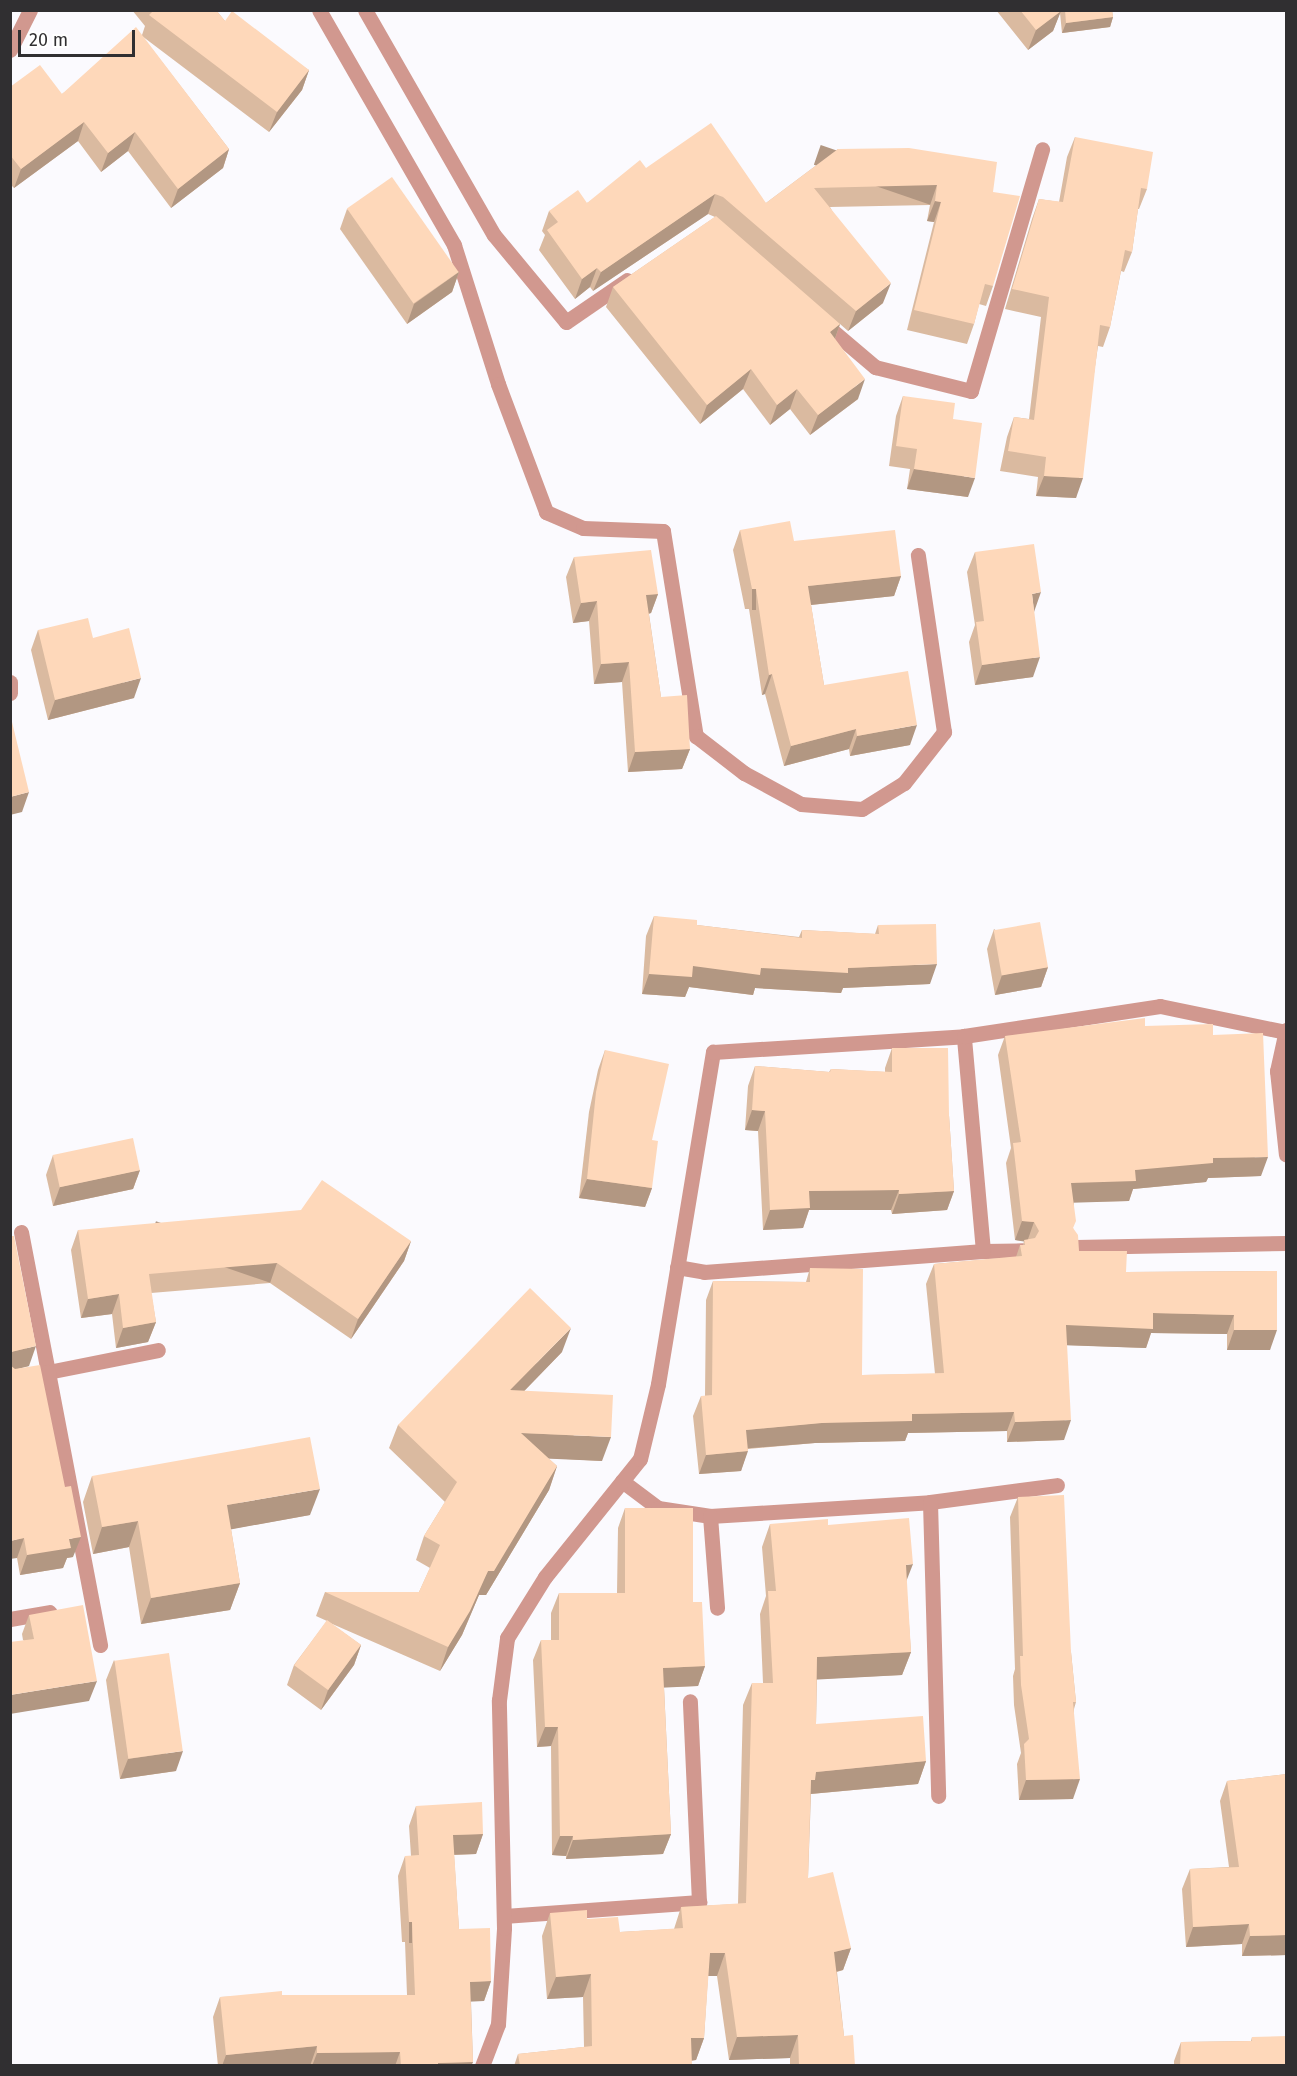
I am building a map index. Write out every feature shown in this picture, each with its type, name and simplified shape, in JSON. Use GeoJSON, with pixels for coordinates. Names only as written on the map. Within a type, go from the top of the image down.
{"type":"FeatureCollection","features":[{"type":"Feature","properties":{"kind":"street"},"geometry":{"type":"LineString","coordinates":[[10,50],[30,10]]}},
{"type":"Feature","properties":{"kind":"street"},"geometry":{"type":"LineString","coordinates":[[319,10],[454,245],[498,384],[546,512],[583,528],[663,531],[696,736],[744,773],[801,804],[862,809],[904,783],[944,732],[918,555]]}},
{"type":"Feature","properties":{"kind":"street"},"geometry":{"type":"LineString","coordinates":[[365,10],[494,235],[566,322],[642,271]]}},
{"type":"Feature","properties":{"kind":"street"},"geometry":{"type":"LineString","coordinates":[[814,315],[874,367],[971,391],[1042,149]]}},
{"type":"Feature","properties":{"kind":"street"},"geometry":{"type":"LineString","coordinates":[[10,682],[10,693]]}},
{"type":"Feature","properties":{"kind":"street"},"geometry":{"type":"LineString","coordinates":[[482,2066],[498,2024],[504,1916],[499,1700],[507,1638],[545,1577],[640,1459],[658,1384],[713,1052],[964,1036],[1160,1006],[1286,1031],[1276,1071],[1287,1155]]}},
{"type":"Feature","properties":{"kind":"street"},"geometry":{"type":"LineString","coordinates":[[964,1036],[983,1251]]}},
{"type":"Feature","properties":{"kind":"street"},"geometry":{"type":"LineString","coordinates":[[21,1232],[48,1372],[81,1607],[100,1645]]}},
{"type":"Feature","properties":{"kind":"street"},"geometry":{"type":"LineString","coordinates":[[1076,1247],[1287,1243]]}},
{"type":"Feature","properties":{"kind":"street"},"geometry":{"type":"LineString","coordinates":[[677,1267],[704,1272],[1022,1250]]}},
{"type":"Feature","properties":{"kind":"street"},"geometry":{"type":"LineString","coordinates":[[10,1380],[158,1350]]}},
{"type":"Feature","properties":{"kind":"street"},"geometry":{"type":"LineString","coordinates":[[622,1481],[658,1508],[710,1516],[930,1502],[1057,1485]]}},
{"type":"Feature","properties":{"kind":"street"},"geometry":{"type":"LineString","coordinates":[[930,1502],[938,1796]]}},
{"type":"Feature","properties":{"kind":"street"},"geometry":{"type":"LineString","coordinates":[[710,1516],[717,1608]]}},
{"type":"Feature","properties":{"kind":"street"},"geometry":{"type":"LineString","coordinates":[[10,1619],[81,1607]]}},
{"type":"Feature","properties":{"kind":"street"},"geometry":{"type":"LineString","coordinates":[[504,1916],[699,1902],[690,1701]]}},
{"type":"Feature","properties":{"kind":"building"},"geometry":{"type":"Polygon","coordinates":[[[154,10],[216,10],[225,21],[232,11],[309,70],[277,112],[149,15],[154,10]]]}},
{"type":"Feature","properties":{"kind":"building"},"geometry":{"type":"Polygon","coordinates":[[[1020,10],[1060,10],[1061,11],[1036,30],[1020,10]]]}},
{"type":"Feature","properties":{"kind":"building"},"geometry":{"type":"Polygon","coordinates":[[[1065,10],[1112,10],[1113,17],[1066,23],[1065,10]]]}},
{"type":"Feature","properties":{"kind":"building"},"geometry":{"type":"Polygon","coordinates":[[[136,27],[229,149],[178,189],[135,132],[108,153],[84,122],[21,169],[10,155],[10,87],[40,65],[62,94],[136,27]]]}},
{"type":"Feature","properties":{"kind":"building"},"geometry":{"type":"Polygon","coordinates":[[[711,123],[766,203],[838,149],[909,148],[997,162],[993,192],[1020,196],[993,286],[985,284],[974,324],[914,310],[941,202],[935,201],[937,185],[814,188],[891,283],[856,311],[723,197],[715,194],[601,272],[597,268],[582,279],[547,230],[558,222],[549,211],[578,190],[587,203],[640,160],[646,168],[711,123]]]}},
{"type":"Feature","properties":{"kind":"building"},"geometry":{"type":"Polygon","coordinates":[[[1075,137],[1153,152],[1147,189],[1141,188],[1132,252],[1125,250],[1110,327],[1100,325],[1083,478],[1044,476],[1046,457],[1008,451],[1014,417],[1034,420],[1049,297],[1012,289],[1039,199],[1063,202],[1075,137]]]}},
{"type":"Feature","properties":{"kind":"building"},"geometry":{"type":"Polygon","coordinates":[[[392,177],[459,272],[413,304],[347,209],[392,177]]]}},
{"type":"Feature","properties":{"kind":"building"},"geometry":{"type":"Polygon","coordinates":[[[716,216],[840,324],[830,332],[865,379],[818,415],[797,389],[777,405],[751,369],[707,405],[613,287],[716,216]]]}},
{"type":"Feature","properties":{"kind":"building"},"geometry":{"type":"Polygon","coordinates":[[[903,396],[955,403],[953,419],[982,423],[975,478],[914,469],[917,449],[896,446],[903,396]]]}},
{"type":"Feature","properties":{"kind":"building"},"geometry":{"type":"Polygon","coordinates":[[[790,521],[794,541],[895,530],[901,576],[808,586],[824,685],[908,671],[917,725],[857,736],[856,729],[791,746],[772,674],[769,675],[756,589],[752,589],[740,530],[790,521]]]}},
{"type":"Feature","properties":{"kind":"building"},"geometry":{"type":"Polygon","coordinates":[[[1034,544],[1041,592],[1032,594],[1040,657],[982,665],[976,622],[984,621],[975,552],[1034,544]]]}},
{"type":"Feature","properties":{"kind":"building"},"geometry":{"type":"Polygon","coordinates":[[[651,550],[658,594],[646,595],[661,697],[687,695],[690,749],[635,752],[629,662],[601,664],[597,601],[581,603],[574,557],[651,550]]]}},
{"type":"Feature","properties":{"kind":"building"},"geometry":{"type":"Polygon","coordinates":[[[88,618],[93,638],[129,628],[141,678],[55,700],[38,630],[88,618]]]}},
{"type":"Feature","properties":{"kind":"building"},"geometry":{"type":"Polygon","coordinates":[[[10,722],[12,722],[29,792],[10,797],[10,722]]]}},
{"type":"Feature","properties":{"kind":"building"},"geometry":{"type":"Polygon","coordinates":[[[654,916],[697,920],[697,925],[802,938],[802,930],[879,934],[878,925],[936,924],[937,964],[848,968],[848,973],[761,968],[760,975],[693,966],[692,977],[649,974],[654,916]]]}},
{"type":"Feature","properties":{"kind":"building"},"geometry":{"type":"Polygon","coordinates":[[[1040,922],[1048,967],[1002,975],[994,930],[1040,922]]]}},
{"type":"Feature","properties":{"kind":"building"},"geometry":{"type":"Polygon","coordinates":[[[1145,1018],[1145,1026],[1213,1024],[1213,1035],[1263,1033],[1268,1157],[1213,1158],[1213,1163],[1135,1170],[1136,1181],[1071,1183],[1076,1221],[1073,1228],[1078,1235],[1079,1251],[1127,1251],[1126,1272],[1277,1271],[1277,1330],[1234,1330],[1234,1315],[1153,1313],[1153,1329],[1066,1325],[1071,1420],[1015,1422],[1014,1412],[912,1414],[912,1421],[822,1423],[746,1430],[748,1451],[706,1455],[701,1396],[712,1395],[713,1281],[810,1282],[810,1268],[863,1269],[862,1375],[944,1373],[934,1264],[1022,1256],[1020,1245],[1025,1245],[1024,1240],[1035,1238],[1039,1231],[1034,1222],[1022,1221],[1013,1143],[1021,1142],[1005,1036],[1145,1018]]]}},
{"type":"Feature","properties":{"kind":"building"},"geometry":{"type":"Polygon","coordinates":[[[892,1048],[948,1048],[949,1115],[954,1191],[899,1194],[899,1190],[809,1191],[810,1208],[770,1210],[765,1111],[752,1110],[755,1066],[830,1072],[831,1069],[892,1072],[892,1048]]]}},
{"type":"Feature","properties":{"kind":"building"},"geometry":{"type":"Polygon","coordinates":[[[605,1050],[669,1064],[652,1140],[658,1141],[652,1188],[587,1179],[596,1092],[605,1050]]]}},
{"type":"Feature","properties":{"kind":"building"},"geometry":{"type":"Polygon","coordinates":[[[133,1138],[140,1170],[60,1187],[53,1155],[133,1138]]]}},
{"type":"Feature","properties":{"kind":"building"},"geometry":{"type":"Polygon","coordinates":[[[322,1180],[411,1241],[358,1319],[277,1263],[149,1274],[156,1322],[123,1328],[119,1294],[88,1299],[78,1230],[301,1210],[322,1180]]]}},
{"type":"Feature","properties":{"kind":"building"},"geometry":{"type":"Polygon","coordinates":[[[10,1236],[14,1236],[36,1346],[11,1352],[10,1355],[10,1236]]]}},
{"type":"Feature","properties":{"kind":"building"},"geometry":{"type":"Polygon","coordinates":[[[530,1288],[571,1328],[510,1390],[613,1395],[611,1437],[521,1433],[557,1466],[494,1571],[488,1571],[470,1611],[448,1647],[325,1592],[419,1592],[440,1545],[424,1536],[457,1482],[398,1425],[530,1288]]]}},
{"type":"Feature","properties":{"kind":"building"},"geometry":{"type":"Polygon","coordinates":[[[10,1365],[15,1369],[40,1365],[65,1487],[71,1486],[81,1537],[69,1539],[71,1548],[27,1555],[24,1538],[10,1541],[10,1365]]]}},
{"type":"Feature","properties":{"kind":"building"},"geometry":{"type":"Polygon","coordinates":[[[310,1437],[320,1489],[227,1505],[240,1583],[151,1598],[138,1521],[102,1527],[92,1476],[310,1437]]]}},
{"type":"Feature","properties":{"kind":"building"},"geometry":{"type":"Polygon","coordinates":[[[1064,1495],[1071,1652],[1076,1702],[1073,1702],[1080,1779],[1026,1780],[1024,1744],[1029,1739],[1021,1685],[1020,1656],[1023,1656],[1018,1497],[1064,1495]]]}},
{"type":"Feature","properties":{"kind":"building"},"geometry":{"type":"Polygon","coordinates":[[[625,1508],[693,1508],[693,1602],[702,1602],[705,1666],[663,1668],[671,1834],[573,1840],[573,1836],[560,1836],[558,1727],[545,1727],[541,1640],[559,1640],[559,1593],[625,1593],[625,1508]]]}},
{"type":"Feature","properties":{"kind":"building"},"geometry":{"type":"Polygon","coordinates":[[[909,1518],[913,1564],[906,1565],[911,1652],[817,1657],[816,1724],[923,1716],[926,1761],[816,1772],[815,1780],[811,1780],[808,1878],[833,1872],[851,1948],[834,1952],[844,2036],[853,2035],[855,2066],[799,2066],[798,2035],[737,2037],[725,1953],[710,1953],[704,2038],[691,2038],[692,2066],[520,2066],[518,2054],[592,2046],[591,1974],[556,1977],[550,1913],[587,1910],[587,1919],[618,1917],[620,1932],[683,1928],[681,1907],[746,1903],[752,1683],[773,1683],[768,1591],[776,1591],[770,1524],[828,1519],[828,1525],[909,1518]]]}},
{"type":"Feature","properties":{"kind":"building"},"geometry":{"type":"Polygon","coordinates":[[[83,1605],[97,1681],[10,1695],[10,1642],[34,1639],[29,1615],[83,1605]]]}},
{"type":"Feature","properties":{"kind":"building"},"geometry":{"type":"Polygon","coordinates":[[[327,1620],[361,1645],[328,1690],[294,1665],[327,1620]]]}},
{"type":"Feature","properties":{"kind":"building"},"geometry":{"type":"Polygon","coordinates":[[[169,1653],[183,1751],[128,1759],[115,1661],[169,1653]]]}},
{"type":"Feature","properties":{"kind":"building"},"geometry":{"type":"Polygon","coordinates":[[[1287,1774],[1287,1935],[1250,1936],[1249,1924],[1193,1927],[1190,1869],[1239,1867],[1227,1781],[1287,1774]]]}},
{"type":"Feature","properties":{"kind":"building"},"geometry":{"type":"Polygon","coordinates":[[[482,1802],[483,1834],[453,1835],[459,1929],[490,1928],[491,1981],[470,1982],[473,2062],[438,2063],[438,2066],[401,2066],[400,2052],[317,2053],[317,2046],[226,2055],[220,1997],[282,1991],[282,1995],[415,1995],[412,1922],[409,1922],[405,1856],[419,1855],[416,1806],[482,1802]]]}},
{"type":"Feature","properties":{"kind":"building"},"geometry":{"type":"Polygon","coordinates":[[[1287,2036],[1287,2066],[1180,2066],[1181,2042],[1252,2041],[1252,2037],[1287,2036]]]}}]}
